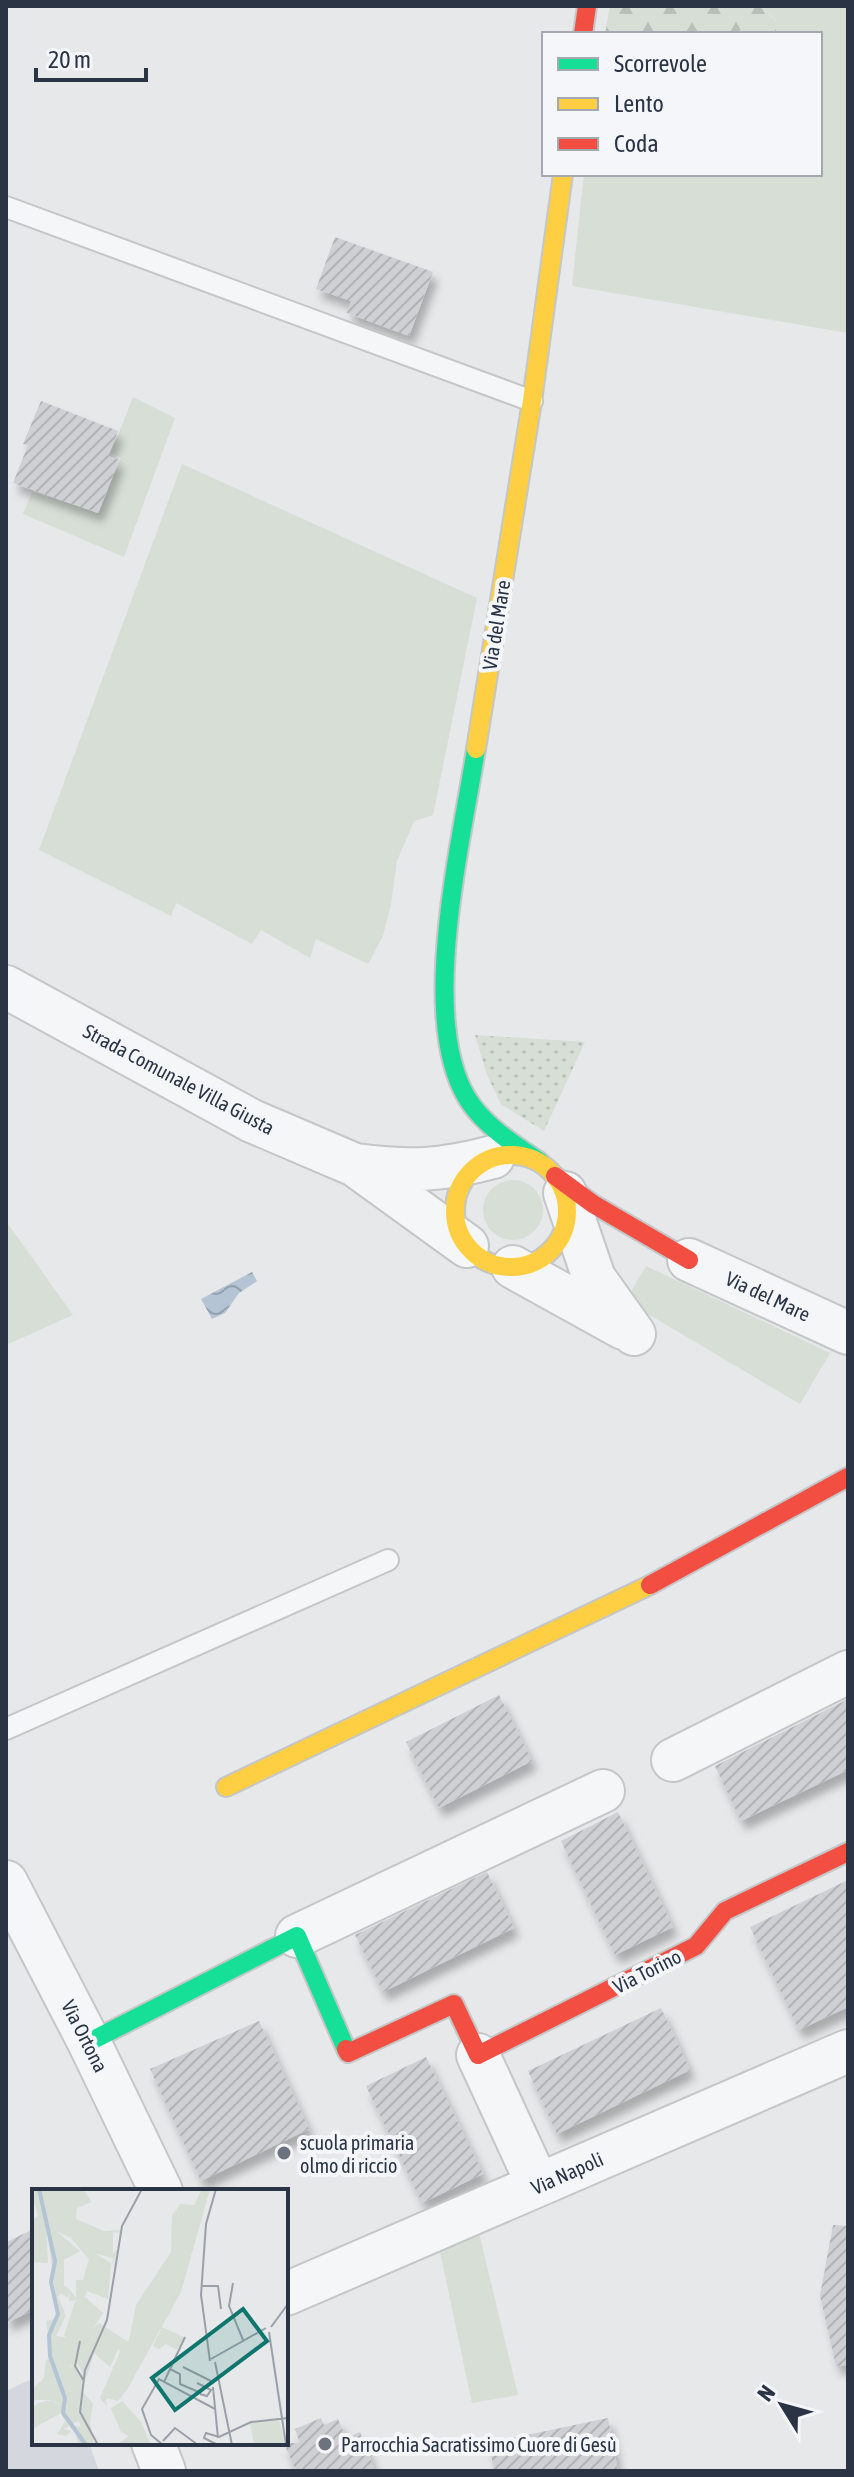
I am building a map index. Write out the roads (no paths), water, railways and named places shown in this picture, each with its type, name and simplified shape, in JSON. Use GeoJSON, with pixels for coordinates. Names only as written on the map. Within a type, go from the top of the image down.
{"type":"FeatureCollection","features":[{"type":"Feature","properties":{"kind":"street"},"geometry":{"type":"LineString","coordinates":[[583,32],[587,6]]}},
{"type":"Feature","properties":{"kind":"street","name":"Via del Mare"},"geometry":{"type":"LineString","coordinates":[[456,1075],[446,1036],[445,945],[532,401],[563,176]]}},
{"type":"Feature","properties":{"kind":"street","name":"Strada Comunale Villa Giusta"},"geometry":{"type":"LineString","coordinates":[[6,987],[252,1121],[355,1165]]}},
{"type":"Feature","properties":{"kind":"street"},"geometry":{"type":"LineString","coordinates":[[456,1075],[461,1119]]}},
{"type":"Feature","properties":{"kind":"street"},"geometry":{"type":"LineString","coordinates":[[456,1075],[461,1089],[479,1115],[553,1177],[594,1278],[634,1334],[513,1267]]}},
{"type":"Feature","properties":{"kind":"street"},"geometry":{"type":"LineString","coordinates":[[355,1165],[405,1171],[466,1168],[525,1157],[593,1204],[689,1260]]}},
{"type":"Feature","properties":{"kind":"street"},"geometry":{"type":"LineString","coordinates":[[355,1165],[479,1258],[495,1265],[513,1267],[530,1264],[545,1256],[557,1243],[566,1219],[553,1177]]}},
{"type":"Feature","properties":{"kind":"street"},"geometry":{"type":"LineString","coordinates":[[466,1168],[459,1234],[467,1246]]}},
{"type":"Feature","properties":{"kind":"street","name":"Via del Mare"},"geometry":{"type":"LineString","coordinates":[[689,1260],[848,1332]]}},
{"type":"Feature","properties":{"kind":"street"},"geometry":{"type":"LineString","coordinates":[[226,1787],[678,1572],[848,1477]]}},
{"type":"Feature","properties":{"kind":"street"},"geometry":{"type":"LineString","coordinates":[[673,1760],[848,1672]]}},
{"type":"Feature","properties":{"kind":"street"},"geometry":{"type":"LineString","coordinates":[[89,2042],[297,1936],[603,1791]]}},
{"type":"Feature","properties":{"kind":"street","name":"Via Torino"},"geometry":{"type":"LineString","coordinates":[[478,2055],[696,1946],[725,1911],[848,1852]]}},
{"type":"Feature","properties":{"kind":"street","name":"Via Ortona"},"geometry":{"type":"LineString","coordinates":[[6,1882],[89,2042],[160,2189]]}},
{"type":"Feature","properties":{"kind":"street"},"geometry":{"type":"LineString","coordinates":[[297,1936],[348,2053],[454,2004],[538,2185]]}},
{"type":"Feature","properties":{"kind":"street","name":"Via Napoli"},"geometry":{"type":"LineString","coordinates":[[288,2293],[848,2051]]}},
{"type":"Feature","properties":{"kind":"street"},"geometry":{"type":"LineString","coordinates":[[154,2445],[164,2471]]}},
{"type":"Feature","properties":{"kind":"lane"},"geometry":{"type":"LineString","coordinates":[[6,207],[532,401]]}},
{"type":"Feature","properties":{"kind":"lane"},"geometry":{"type":"LineString","coordinates":[[615,1239],[636,1228]]}},
{"type":"Feature","properties":{"kind":"lane"},"geometry":{"type":"LineString","coordinates":[[6,1729],[388,1560]]}},
{"type":"Feature","properties":{"kind":"water"},"geometry":{"type":"Polygon","coordinates":[[[252,1272],[257,1281],[239,1293],[225,1313],[212,1319],[201,1299],[252,1272]]]}},
{"type":"Feature","properties":{"kind":"place","name":"scuola primaria olmo di riccio"},"geometry":{"type":"Point","coordinates":[284,2153]}},
{"type":"Feature","properties":{"kind":"place","name":"Parrocchia Sacratissimo Cuore di Gesù"},"geometry":{"type":"Point","coordinates":[325,2444]}}]}
